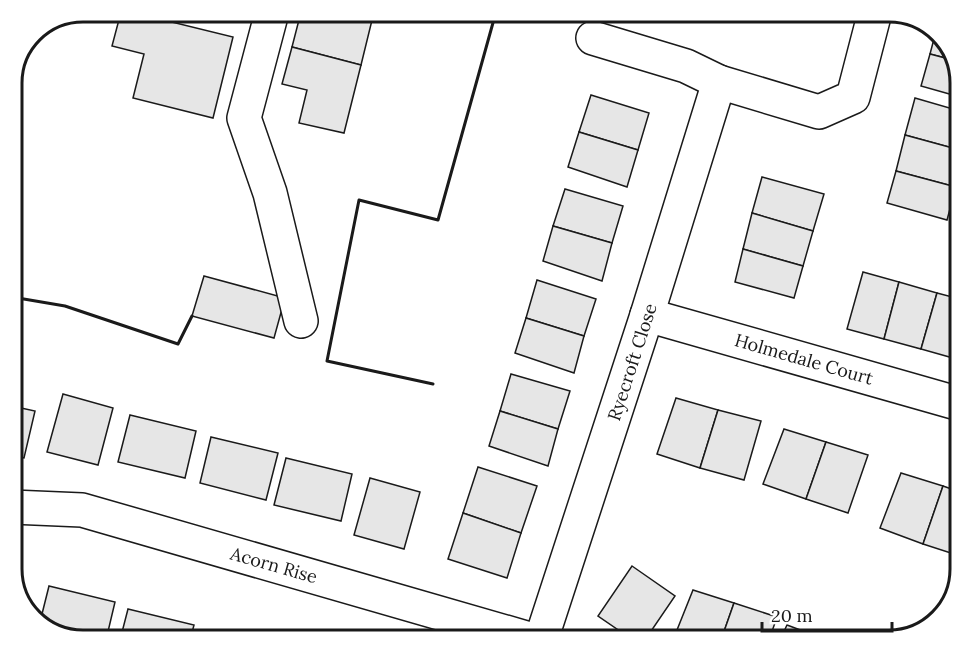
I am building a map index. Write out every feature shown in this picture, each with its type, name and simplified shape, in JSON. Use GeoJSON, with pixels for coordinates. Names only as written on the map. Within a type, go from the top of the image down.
{"type":"FeatureCollection","features":[{"type":"Feature","properties":{"kind":"street"},"geometry":{"type":"LineString","coordinates":[[269,22],[244,118],[270,193],[301,321]]}},
{"type":"Feature","properties":{"kind":"street"},"geometry":{"type":"LineString","coordinates":[[593,38],[686,66],[720,82],[819,112],[853,97],[872,22]]}},
{"type":"Feature","properties":{"kind":"street","name":"Ryecroft Close"},"geometry":{"type":"LineString","coordinates":[[544,630],[720,82]]}},
{"type":"Feature","properties":{"kind":"street","name":"Holmedale Court"},"geometry":{"type":"LineString","coordinates":[[647,315],[950,401]]}},
{"type":"Feature","properties":{"kind":"street","name":"Acorn Rise"},"geometry":{"type":"LineString","coordinates":[[23,507],[82,510],[498,630]]}},
{"type":"Feature","properties":{"kind":"building"},"geometry":{"type":"Polygon","coordinates":[[[118,22],[172,22],[233,37],[213,118],[133,98],[144,54],[112,46],[118,22]]]}},
{"type":"Feature","properties":{"kind":"building"},"geometry":{"type":"Polygon","coordinates":[[[298,22],[372,22],[361,65],[292,47],[298,22]]]}},
{"type":"Feature","properties":{"kind":"building"},"geometry":{"type":"Polygon","coordinates":[[[933,42],[944,58],[930,54],[933,42]]]}},
{"type":"Feature","properties":{"kind":"building"},"geometry":{"type":"Polygon","coordinates":[[[292,47],[361,65],[344,133],[299,123],[307,90],[282,84],[292,47]]]}},
{"type":"Feature","properties":{"kind":"building"},"geometry":{"type":"Polygon","coordinates":[[[930,54],[944,58],[949,75],[950,94],[921,86],[930,54]]]}},
{"type":"Feature","properties":{"kind":"building"},"geometry":{"type":"Polygon","coordinates":[[[591,95],[649,113],[638,150],[579,132],[591,95]]]}},
{"type":"Feature","properties":{"kind":"building"},"geometry":{"type":"Polygon","coordinates":[[[915,98],[950,108],[950,147],[905,135],[915,98]]]}},
{"type":"Feature","properties":{"kind":"building"},"geometry":{"type":"Polygon","coordinates":[[[579,132],[638,150],[627,187],[568,167],[579,132]]]}},
{"type":"Feature","properties":{"kind":"building"},"geometry":{"type":"Polygon","coordinates":[[[905,135],[950,147],[950,185],[896,171],[905,135]]]}},
{"type":"Feature","properties":{"kind":"building"},"geometry":{"type":"Polygon","coordinates":[[[896,171],[950,185],[950,209],[947,220],[887,203],[896,171]]]}},
{"type":"Feature","properties":{"kind":"building"},"geometry":{"type":"Polygon","coordinates":[[[762,177],[824,194],[813,231],[752,213],[762,177]]]}},
{"type":"Feature","properties":{"kind":"building"},"geometry":{"type":"Polygon","coordinates":[[[565,189],[623,206],[612,243],[553,226],[565,189]]]}},
{"type":"Feature","properties":{"kind":"building"},"geometry":{"type":"Polygon","coordinates":[[[752,213],[813,231],[803,266],[743,249],[752,213]]]}},
{"type":"Feature","properties":{"kind":"building"},"geometry":{"type":"Polygon","coordinates":[[[553,226],[612,243],[602,281],[543,261],[553,226]]]}},
{"type":"Feature","properties":{"kind":"building"},"geometry":{"type":"Polygon","coordinates":[[[743,249],[803,266],[794,298],[735,282],[743,249]]]}},
{"type":"Feature","properties":{"kind":"building"},"geometry":{"type":"Polygon","coordinates":[[[863,272],[899,282],[884,339],[847,329],[863,272]]]}},
{"type":"Feature","properties":{"kind":"building"},"geometry":{"type":"Polygon","coordinates":[[[204,276],[285,298],[274,338],[192,316],[204,276]]]}},
{"type":"Feature","properties":{"kind":"building"},"geometry":{"type":"Polygon","coordinates":[[[537,280],[596,299],[584,336],[526,318],[537,280]]]}},
{"type":"Feature","properties":{"kind":"building"},"geometry":{"type":"Polygon","coordinates":[[[899,282],[937,293],[921,349],[884,339],[899,282]]]}},
{"type":"Feature","properties":{"kind":"building"},"geometry":{"type":"Polygon","coordinates":[[[937,293],[950,296],[950,357],[921,349],[937,293]]]}},
{"type":"Feature","properties":{"kind":"building"},"geometry":{"type":"Polygon","coordinates":[[[526,318],[584,336],[574,373],[515,353],[526,318]]]}},
{"type":"Feature","properties":{"kind":"building"},"geometry":{"type":"Polygon","coordinates":[[[511,374],[570,391],[558,429],[500,411],[511,374]]]}},
{"type":"Feature","properties":{"kind":"building"},"geometry":{"type":"Polygon","coordinates":[[[63,394],[113,408],[98,465],[47,452],[63,394]]]}},
{"type":"Feature","properties":{"kind":"building"},"geometry":{"type":"Polygon","coordinates":[[[676,398],[718,410],[700,468],[657,454],[676,398]]]}},
{"type":"Feature","properties":{"kind":"building"},"geometry":{"type":"Polygon","coordinates":[[[23,408],[35,411],[23,458],[23,408]]]}},
{"type":"Feature","properties":{"kind":"building"},"geometry":{"type":"Polygon","coordinates":[[[718,410],[761,421],[744,480],[700,468],[718,410]]]}},
{"type":"Feature","properties":{"kind":"building"},"geometry":{"type":"Polygon","coordinates":[[[500,411],[558,429],[548,466],[489,446],[500,411]]]}},
{"type":"Feature","properties":{"kind":"building"},"geometry":{"type":"Polygon","coordinates":[[[130,415],[196,431],[185,478],[118,462],[130,415]]]}},
{"type":"Feature","properties":{"kind":"building"},"geometry":{"type":"Polygon","coordinates":[[[784,429],[826,442],[806,499],[763,484],[784,429]]]}},
{"type":"Feature","properties":{"kind":"building"},"geometry":{"type":"Polygon","coordinates":[[[211,437],[278,453],[266,500],[200,483],[211,437]]]}},
{"type":"Feature","properties":{"kind":"building"},"geometry":{"type":"Polygon","coordinates":[[[826,442],[868,455],[848,513],[806,499],[826,442]]]}},
{"type":"Feature","properties":{"kind":"building"},"geometry":{"type":"Polygon","coordinates":[[[286,458],[352,474],[341,521],[274,505],[286,458]]]}},
{"type":"Feature","properties":{"kind":"building"},"geometry":{"type":"Polygon","coordinates":[[[478,467],[537,486],[521,533],[463,513],[478,467]]]}},
{"type":"Feature","properties":{"kind":"building"},"geometry":{"type":"Polygon","coordinates":[[[901,473],[943,486],[923,544],[880,528],[901,473]]]}},
{"type":"Feature","properties":{"kind":"building"},"geometry":{"type":"Polygon","coordinates":[[[370,478],[420,492],[404,549],[354,535],[370,478]]]}},
{"type":"Feature","properties":{"kind":"building"},"geometry":{"type":"Polygon","coordinates":[[[943,486],[950,488],[950,553],[923,544],[943,486]]]}},
{"type":"Feature","properties":{"kind":"building"},"geometry":{"type":"Polygon","coordinates":[[[463,513],[521,533],[507,578],[448,559],[463,513]]]}},
{"type":"Feature","properties":{"kind":"building"},"geometry":{"type":"Polygon","coordinates":[[[632,566],[675,596],[652,630],[618,630],[598,616],[632,566]]]}},
{"type":"Feature","properties":{"kind":"building"},"geometry":{"type":"Polygon","coordinates":[[[49,586],[115,602],[108,630],[71,628],[56,623],[42,613],[49,586]]]}},
{"type":"Feature","properties":{"kind":"building"},"geometry":{"type":"Polygon","coordinates":[[[693,590],[734,603],[725,630],[677,630],[693,590]]]}},
{"type":"Feature","properties":{"kind":"building"},"geometry":{"type":"Polygon","coordinates":[[[734,603],[777,617],[772,630],[725,630],[734,603]]]}},
{"type":"Feature","properties":{"kind":"building"},"geometry":{"type":"Polygon","coordinates":[[[128,609],[194,625],[193,630],[123,630],[128,609]]]}},
{"type":"Feature","properties":{"kind":"building"},"geometry":{"type":"Polygon","coordinates":[[[787,625],[800,630],[785,630],[787,625]]]}},
{"type":"Feature","properties":{"kind":"wall"},"geometry":{"type":"LineString","coordinates":[[433,384],[327,361],[359,200],[438,220],[493,22]]}},
{"type":"Feature","properties":{"kind":"wall"},"geometry":{"type":"LineString","coordinates":[[23,299],[65,306],[178,344],[192,316]]}}]}
